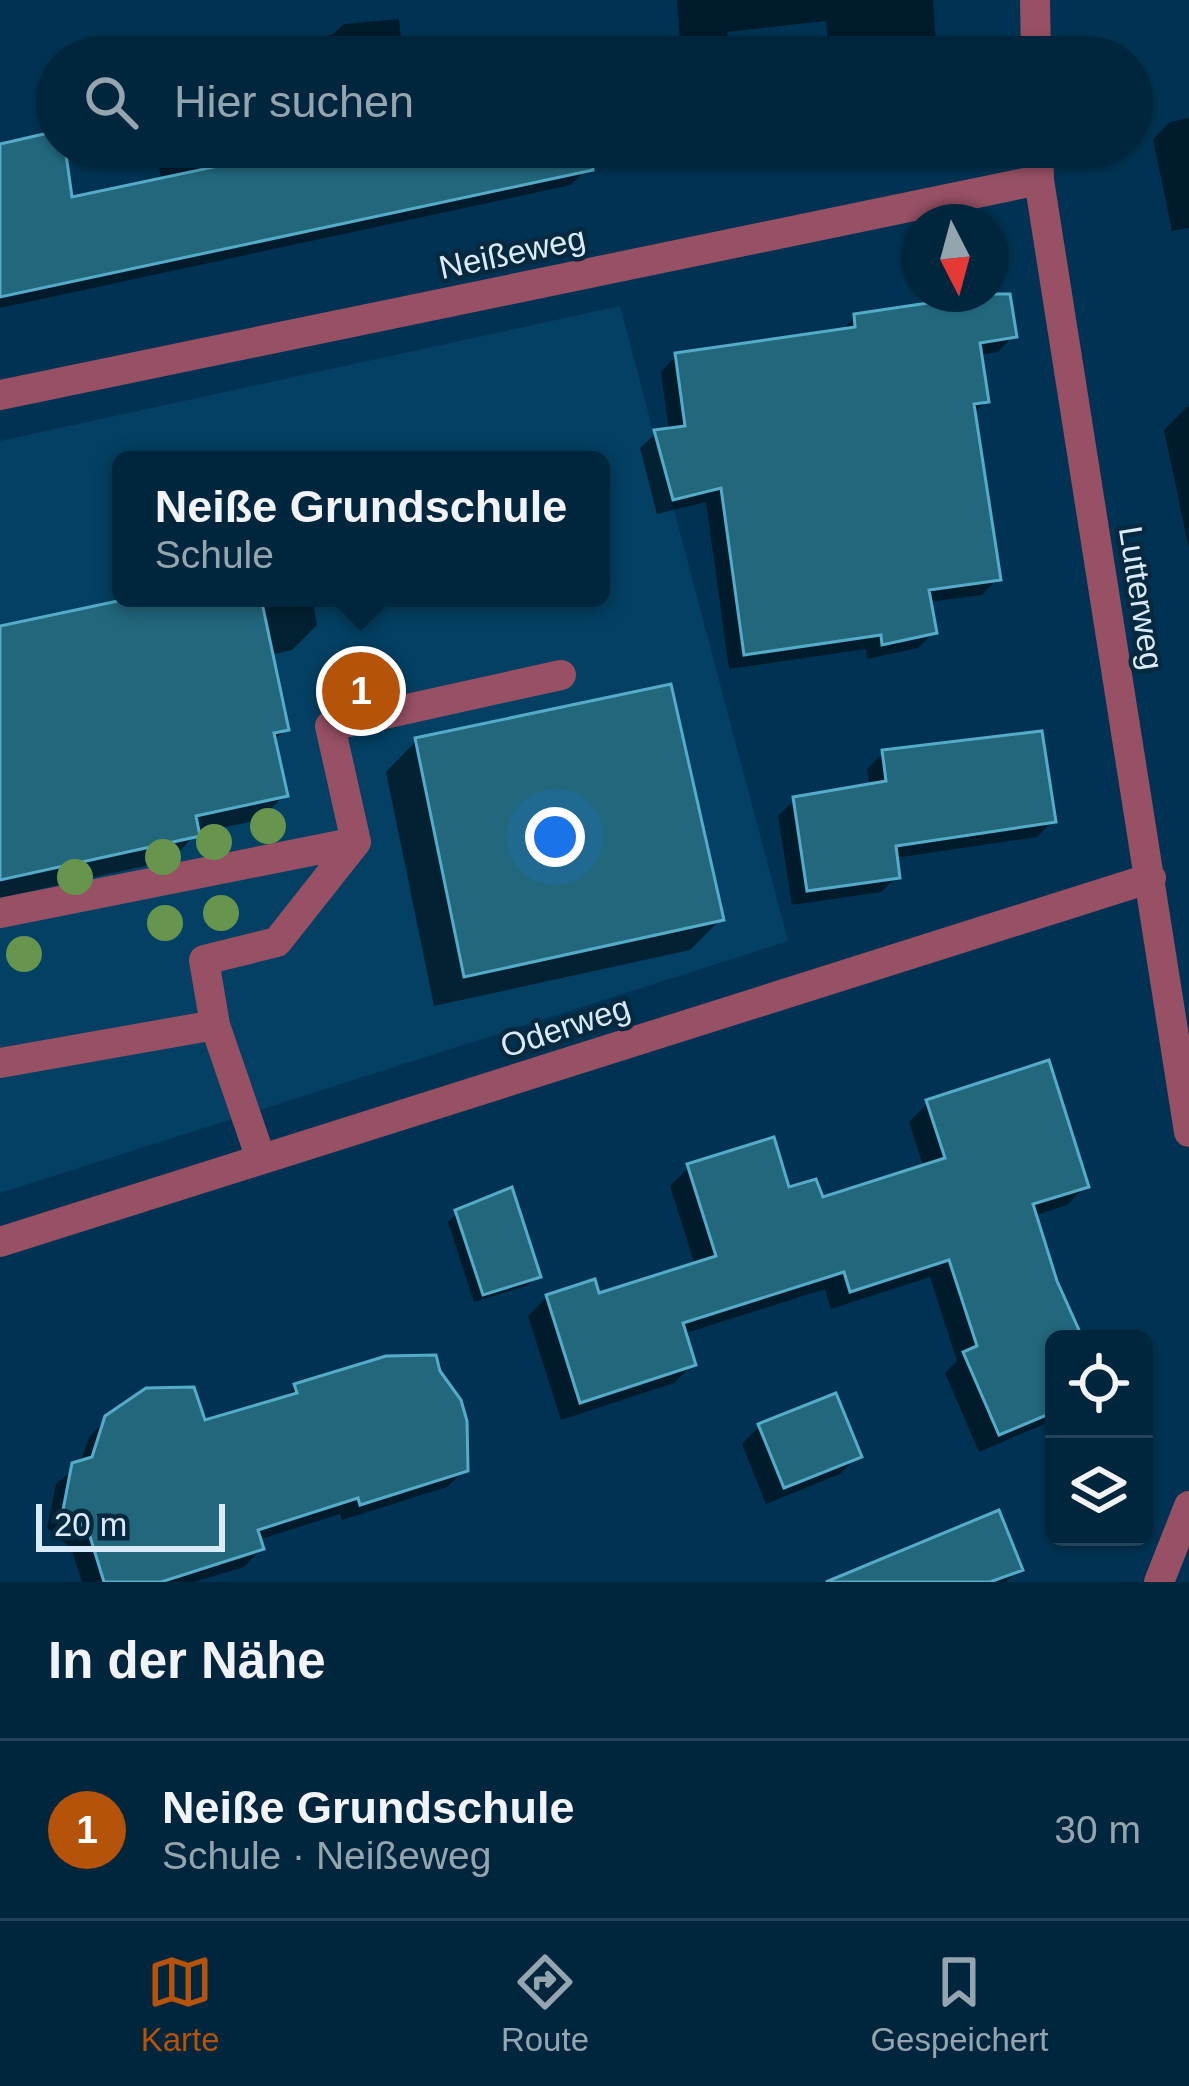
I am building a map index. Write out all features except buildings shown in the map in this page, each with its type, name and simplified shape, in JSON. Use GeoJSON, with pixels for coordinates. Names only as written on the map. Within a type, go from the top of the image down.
{"type":"FeatureCollection","features":[{"type":"Feature","properties":{"kind":"street"},"geometry":{"type":"LineString","coordinates":[[1035,0],[1036,36]]}},
{"type":"Feature","properties":{"kind":"street","name":"Lutterweg"},"geometry":{"type":"LineString","coordinates":[[1039,168],[1189,1132]]}},
{"type":"Feature","properties":{"kind":"street","name":"Neißeweg"},"geometry":{"type":"LineString","coordinates":[[0,395],[1039,180]]}},
{"type":"Feature","properties":{"kind":"street"},"geometry":{"type":"LineString","coordinates":[[356,842],[330,726],[561,675]]}},
{"type":"Feature","properties":{"kind":"street"},"geometry":{"type":"LineString","coordinates":[[0,913],[356,842]]}},
{"type":"Feature","properties":{"kind":"street"},"geometry":{"type":"LineString","coordinates":[[261,1159],[215,1025],[204,960],[277,942],[356,842]]}},
{"type":"Feature","properties":{"kind":"street","name":"Oderweg"},"geometry":{"type":"LineString","coordinates":[[0,1242],[1151,878]]}},
{"type":"Feature","properties":{"kind":"street"},"geometry":{"type":"LineString","coordinates":[[0,1063],[215,1025]]}},
{"type":"Feature","properties":{"kind":"street"},"geometry":{"type":"LineString","coordinates":[[1159,1582],[1189,1506]]}},
{"type":"Feature","properties":{"kind":"shaded area"},"geometry":{"type":"Polygon","coordinates":[[[620,306],[788,941],[0,1193],[0,441],[620,306]]]}},
{"type":"Feature","properties":{"kind":"place","name":"Neiße Grundschule"},"geometry":{"type":"Point","coordinates":[361,691]}}]}
